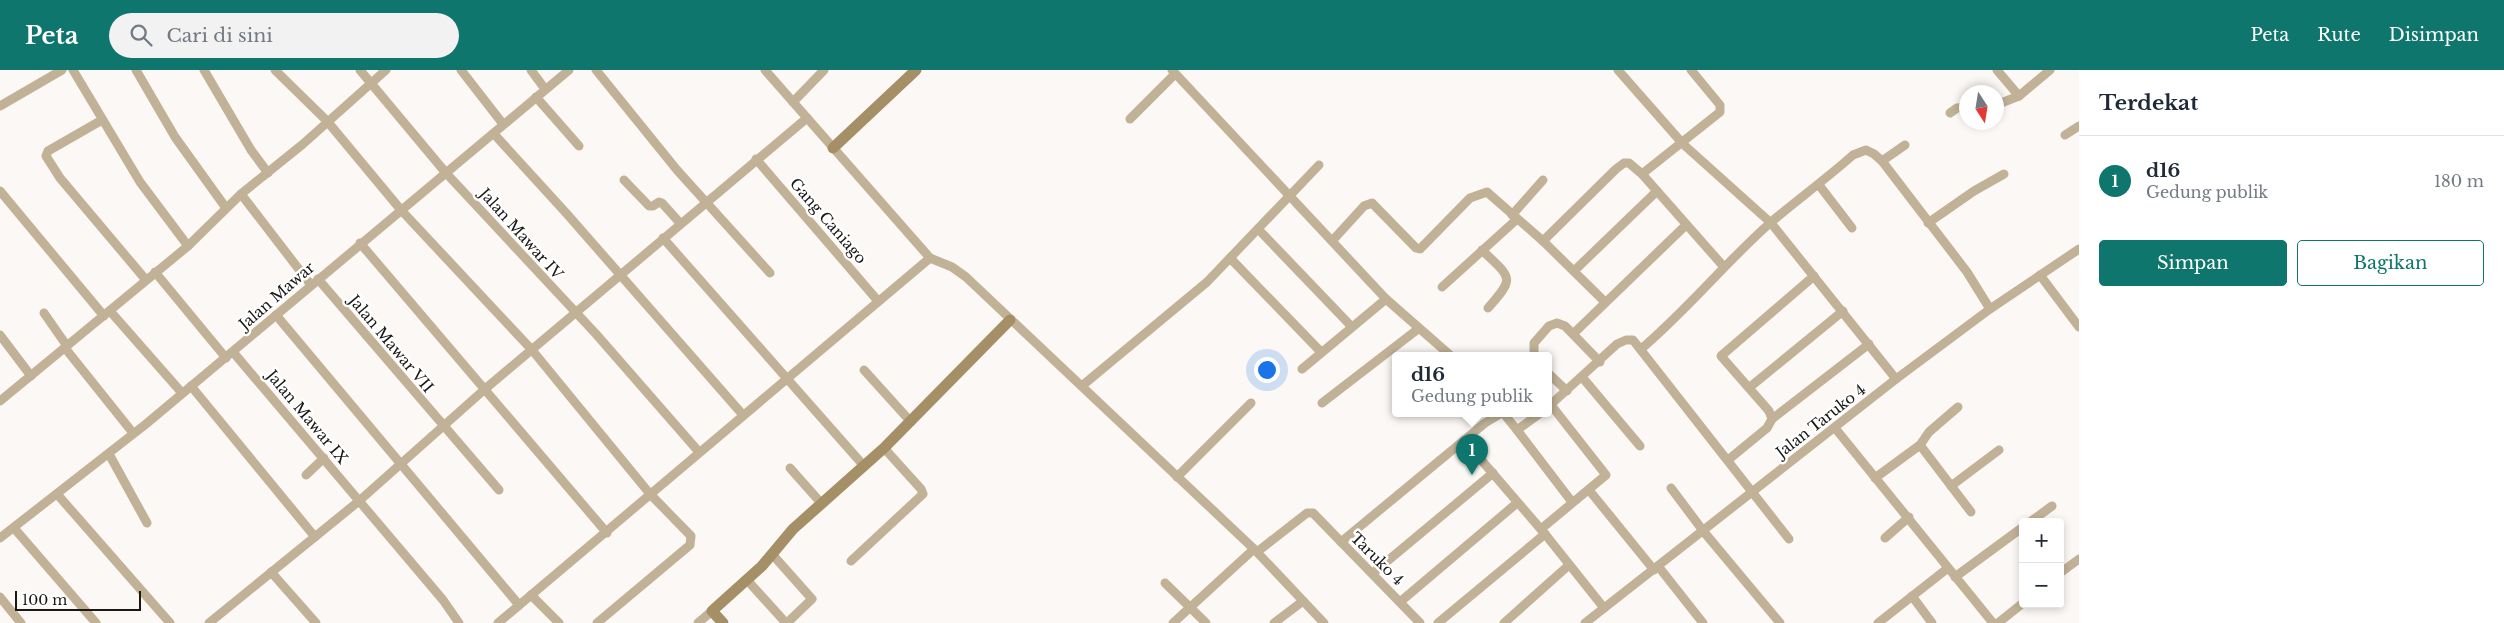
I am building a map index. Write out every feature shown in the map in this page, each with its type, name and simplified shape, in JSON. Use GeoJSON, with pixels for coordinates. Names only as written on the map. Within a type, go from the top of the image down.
{"type":"FeatureCollection","features":[{"type":"Feature","properties":{"kind":"street"},"geometry":{"type":"LineString","coordinates":[[0,106],[62,70]]}},
{"type":"Feature","properties":{"kind":"street"},"geometry":{"type":"LineString","coordinates":[[73,70],[140,182],[188,246]]}},
{"type":"Feature","properties":{"kind":"street"},"geometry":{"type":"LineString","coordinates":[[136,70],[175,137],[226,208]]}},
{"type":"Feature","properties":{"kind":"street"},"geometry":{"type":"LineString","coordinates":[[204,70],[251,150],[268,173]]}},
{"type":"Feature","properties":{"kind":"street"},"geometry":{"type":"LineString","coordinates":[[275,70],[327,121],[401,210],[532,350],[650,494],[689,534],[692,541],[661,571],[597,623]]}},
{"type":"Feature","properties":{"kind":"street","name":"Jalan Mawar IV"},"geometry":{"type":"LineString","coordinates":[[360,70],[446,173],[575,314],[596,334],[699,452]]}},
{"type":"Feature","properties":{"kind":"street"},"geometry":{"type":"LineString","coordinates":[[0,401],[188,246],[241,194],[268,173],[386,70]]}},
{"type":"Feature","properties":{"kind":"street"},"geometry":{"type":"LineString","coordinates":[[461,70],[504,124]]}},
{"type":"Feature","properties":{"kind":"street"},"geometry":{"type":"LineString","coordinates":[[531,70],[546,89]]}},
{"type":"Feature","properties":{"kind":"street","name":"Jalan Mawar"},"geometry":{"type":"LineString","coordinates":[[0,538],[108,454],[229,355],[360,243],[569,70]]}},
{"type":"Feature","properties":{"kind":"street"},"geometry":{"type":"LineString","coordinates":[[596,70],[677,170],[770,273]]}},
{"type":"Feature","properties":{"kind":"street"},"geometry":{"type":"LineString","coordinates":[[765,70],[930,258],[952,267],[966,276],[1010,320],[1083,385],[1255,551],[1324,623]]}},
{"type":"Feature","properties":{"kind":"street"},"geometry":{"type":"LineString","coordinates":[[792,102],[824,70]]}},
{"type":"Feature","properties":{"kind":"street"},"geometry":{"type":"LineString","coordinates":[[833,148],[916,70]]}},
{"type":"Feature","properties":{"kind":"street"},"geometry":{"type":"LineString","coordinates":[[1618,70],[1683,144],[1771,223],[1844,311],[1896,379]]}},
{"type":"Feature","properties":{"kind":"street"},"geometry":{"type":"LineString","coordinates":[[1642,174],[1683,144],[1721,110],[1720,105],[1691,70]]}},
{"type":"Feature","properties":{"kind":"street"},"geometry":{"type":"LineString","coordinates":[[1997,70],[2019,96]]}},
{"type":"Feature","properties":{"kind":"street"},"geometry":{"type":"LineString","coordinates":[[2004,102],[2019,96],[2050,70]]}},
{"type":"Feature","properties":{"kind":"street"},"geometry":{"type":"LineString","coordinates":[[1130,119],[1174,72],[1287,196],[1333,240],[1386,299],[1446,352]]}},
{"type":"Feature","properties":{"kind":"street"},"geometry":{"type":"LineString","coordinates":[[536,96],[579,146]]}},
{"type":"Feature","properties":{"kind":"street"},"geometry":{"type":"LineString","coordinates":[[1950,113],[1959,108]]}},
{"type":"Feature","properties":{"kind":"street"},"geometry":{"type":"LineString","coordinates":[[209,623],[359,501],[485,389],[620,276],[706,200],[807,118]]}},
{"type":"Feature","properties":{"kind":"street"},"geometry":{"type":"LineString","coordinates":[[102,120],[48,151],[46,156],[60,178],[146,280]]}},
{"type":"Feature","properties":{"kind":"street"},"geometry":{"type":"LineString","coordinates":[[2066,135],[2079,126]]}},
{"type":"Feature","properties":{"kind":"street"},"geometry":{"type":"LineString","coordinates":[[494,134],[743,415]]}},
{"type":"Feature","properties":{"kind":"street"},"geometry":{"type":"LineString","coordinates":[[1882,161],[1905,145]]}},
{"type":"Feature","properties":{"kind":"street"},"geometry":{"type":"LineString","coordinates":[[1641,349],[1681,313],[1724,267],[1771,223],[1854,155],[1862,151],[1870,151],[1882,161],[1966,272],[1990,309]]}},
{"type":"Feature","properties":{"kind":"street","name":"Gang Caniago"},"geometry":{"type":"LineString","coordinates":[[756,159],[878,301]]}},
{"type":"Feature","properties":{"kind":"street"},"geometry":{"type":"LineString","coordinates":[[1543,241],[1624,163],[1631,164],[1724,267]]}},
{"type":"Feature","properties":{"kind":"street"},"geometry":{"type":"LineString","coordinates":[[1083,385],[1191,295],[1230,258],[1287,196],[1319,165]]}},
{"type":"Feature","properties":{"kind":"street"},"geometry":{"type":"LineString","coordinates":[[1928,223],[1974,191],[2004,174]]}},
{"type":"Feature","properties":{"kind":"street"},"geometry":{"type":"LineString","coordinates":[[624,180],[649,206],[661,202],[680,223]]}},
{"type":"Feature","properties":{"kind":"street"},"geometry":{"type":"LineString","coordinates":[[1442,287],[1514,217],[1543,180]]}},
{"type":"Feature","properties":{"kind":"street"},"geometry":{"type":"LineString","coordinates":[[1819,185],[1852,228]]}},
{"type":"Feature","properties":{"kind":"street"},"geometry":{"type":"LineString","coordinates":[[0,191],[107,314],[182,393]]}},
{"type":"Feature","properties":{"kind":"street"},"geometry":{"type":"LineString","coordinates":[[1574,271],[1657,191]]}},
{"type":"Feature","properties":{"kind":"street"},"geometry":{"type":"LineString","coordinates":[[1333,240],[1368,204],[1375,205],[1418,249],[1422,248],[1470,198],[1481,193],[1489,193],[1543,241],[1605,302]]}},
{"type":"Feature","properties":{"kind":"street","name":"Jalan Mawar VII"},"geometry":{"type":"LineString","coordinates":[[241,194],[314,282],[499,490]]}},
{"type":"Feature","properties":{"kind":"street"},"geometry":{"type":"LineString","coordinates":[[1573,334],[1686,225]]}},
{"type":"Feature","properties":{"kind":"street"},"geometry":{"type":"LineString","coordinates":[[1258,229],[1352,327]]}},
{"type":"Feature","properties":{"kind":"street"},"geometry":{"type":"LineString","coordinates":[[663,238],[864,466]]}},
{"type":"Feature","properties":{"kind":"street"},"geometry":{"type":"LineString","coordinates":[[360,243],[390,281],[485,389],[607,533]]}},
{"type":"Feature","properties":{"kind":"street","name":"Jalan Taruko 4"},"geometry":{"type":"LineString","coordinates":[[1585,623],[1704,532],[1896,379],[1990,309],[2079,249]]}},
{"type":"Feature","properties":{"kind":"street"},"geometry":{"type":"LineString","coordinates":[[1482,250],[1508,278],[1505,289],[1488,308]]}},
{"type":"Feature","properties":{"kind":"street"},"geometry":{"type":"LineString","coordinates":[[498,623],[607,533],[699,452],[930,258]]}},
{"type":"Feature","properties":{"kind":"street"},"geometry":{"type":"LineString","coordinates":[[1230,258],[1322,352]]}},
{"type":"Feature","properties":{"kind":"street","name":"Jalan Mawar IX"},"geometry":{"type":"LineString","coordinates":[[156,272],[324,458],[443,600],[459,623]]}},
{"type":"Feature","properties":{"kind":"street"},"geometry":{"type":"LineString","coordinates":[[2040,275],[2079,327]]}},
{"type":"Feature","properties":{"kind":"street"},"geometry":{"type":"LineString","coordinates":[[1772,419],[1770,411],[1721,356],[1814,276]]}},
{"type":"Feature","properties":{"kind":"street"},"geometry":{"type":"LineString","coordinates":[[1302,369],[1386,299]]}},
{"type":"Feature","properties":{"kind":"street"},"geometry":{"type":"LineString","coordinates":[[1750,387],[1844,311]]}},
{"type":"Feature","properties":{"kind":"street"},"geometry":{"type":"LineString","coordinates":[[44,313],[66,347],[132,433]]}},
{"type":"Feature","properties":{"kind":"street"},"geometry":{"type":"LineString","coordinates":[[276,315],[402,463],[519,605]]}},
{"type":"Feature","properties":{"kind":"street"},"geometry":{"type":"LineString","coordinates":[[698,623],[747,580],[793,529],[884,448],[1010,320]]}},
{"type":"Feature","properties":{"kind":"street"},"geometry":{"type":"LineString","coordinates":[[1534,352],[1534,343],[1551,324],[1560,324],[1573,334],[1600,362]]}},
{"type":"Feature","properties":{"kind":"street"},"geometry":{"type":"LineString","coordinates":[[1322,404],[1418,329]]}},
{"type":"Feature","properties":{"kind":"street"},"geometry":{"type":"LineString","coordinates":[[0,335],[31,376]]}},
{"type":"Feature","properties":{"kind":"street"},"geometry":{"type":"LineString","coordinates":[[1552,404],[1600,362],[1617,344],[1626,340],[1633,340],[1790,539]]}},
{"type":"Feature","properties":{"kind":"street"},"geometry":{"type":"LineString","coordinates":[[1728,460],[1767,428],[1772,419],[1869,344]]}},
{"type":"Feature","properties":{"kind":"street"},"geometry":{"type":"LineString","coordinates":[[864,370],[910,422]]}},
{"type":"Feature","properties":{"kind":"street"},"geometry":{"type":"LineString","coordinates":[[1552,377],[1567,391]]}},
{"type":"Feature","properties":{"kind":"street"},"geometry":{"type":"LineString","coordinates":[[1582,378],[1640,446]]}},
{"type":"Feature","properties":{"kind":"street"},"geometry":{"type":"LineString","coordinates":[[191,386],[315,537]]}},
{"type":"Feature","properties":{"kind":"street"},"geometry":{"type":"LineString","coordinates":[[1177,477],[1251,402]]}},
{"type":"Feature","properties":{"kind":"street"},"geometry":{"type":"LineString","coordinates":[[1875,478],[1920,445],[1929,432],[1958,407]]}},
{"type":"Feature","properties":{"kind":"street"},"geometry":{"type":"LineString","coordinates":[[1438,623],[1543,532],[1572,502],[1606,475],[1552,408]]}},
{"type":"Feature","properties":{"kind":"street"},"geometry":{"type":"LineString","coordinates":[[1341,542],[1464,440],[1498,417]]}},
{"type":"Feature","properties":{"kind":"street"},"geometry":{"type":"LineString","coordinates":[[1505,417],[1572,502]]}},
{"type":"Feature","properties":{"kind":"street"},"geometry":{"type":"LineString","coordinates":[[1517,430],[1535,417]]}},
{"type":"Feature","properties":{"kind":"street"},"geometry":{"type":"LineString","coordinates":[[1835,428],[1993,623]]}},
{"type":"Feature","properties":{"kind":"street"},"geometry":{"type":"LineString","coordinates":[[1464,440],[1543,532],[1604,608]]}},
{"type":"Feature","properties":{"kind":"street"},"geometry":{"type":"LineString","coordinates":[[1920,445],[1971,512]]}},
{"type":"Feature","properties":{"kind":"street"},"geometry":{"type":"LineString","coordinates":[[851,561],[923,494],[921,489],[884,448]]}},
{"type":"Feature","properties":{"kind":"street"},"geometry":{"type":"LineString","coordinates":[[1951,486],[1998,450]]}},
{"type":"Feature","properties":{"kind":"street"},"geometry":{"type":"LineString","coordinates":[[108,454],[147,522]]}},
{"type":"Feature","properties":{"kind":"street"},"geometry":{"type":"LineString","coordinates":[[306,475],[324,458]]}},
{"type":"Feature","properties":{"kind":"street"},"geometry":{"type":"LineString","coordinates":[[790,468],[821,503]]}},
{"type":"Feature","properties":{"kind":"street"},"geometry":{"type":"LineString","coordinates":[[1372,573],[1493,474]]}},
{"type":"Feature","properties":{"kind":"street"},"geometry":{"type":"LineString","coordinates":[[1671,488],[1704,532],[1780,623]]}},
{"type":"Feature","properties":{"kind":"street"},"geometry":{"type":"LineString","coordinates":[[1589,490],[1703,623]]}},
{"type":"Feature","properties":{"kind":"street"},"geometry":{"type":"LineString","coordinates":[[57,494],[170,623]]}},
{"type":"Feature","properties":{"kind":"street"},"geometry":{"type":"LineString","coordinates":[[1400,602],[1517,503]]}},
{"type":"Feature","properties":{"kind":"street"},"geometry":{"type":"LineString","coordinates":[[2036,518],[2052,506]]}},
{"type":"Feature","properties":{"kind":"street","name":"Taruko 4"},"geometry":{"type":"LineString","coordinates":[[1255,551],[1307,513],[1315,514],[1420,623]]}},
{"type":"Feature","properties":{"kind":"street"},"geometry":{"type":"LineString","coordinates":[[1885,538],[1909,517]]}},
{"type":"Feature","properties":{"kind":"street"},"geometry":{"type":"LineString","coordinates":[[14,528],[96,623]]}},
{"type":"Feature","properties":{"kind":"street"},"geometry":{"type":"LineString","coordinates":[[1955,577],[2019,530]]}},
{"type":"Feature","properties":{"kind":"street"},"geometry":{"type":"LineString","coordinates":[[1172,623],[1255,551]]}},
{"type":"Feature","properties":{"kind":"street"},"geometry":{"type":"LineString","coordinates":[[747,580],[787,623],[812,599],[772,554]]}},
{"type":"Feature","properties":{"kind":"street"},"geometry":{"type":"LineString","coordinates":[[2064,571],[2079,559]]}},
{"type":"Feature","properties":{"kind":"street"},"geometry":{"type":"LineString","coordinates":[[1504,623],[1569,564]]}},
{"type":"Feature","properties":{"kind":"street"},"geometry":{"type":"LineString","coordinates":[[1878,623],[1948,568]]}},
{"type":"Feature","properties":{"kind":"street"},"geometry":{"type":"LineString","coordinates":[[271,572],[316,623]]}},
{"type":"Feature","properties":{"kind":"street"},"geometry":{"type":"LineString","coordinates":[[1165,583],[1206,623]]}},
{"type":"Feature","properties":{"kind":"street"},"geometry":{"type":"LineString","coordinates":[[531,595],[559,623]]}},
{"type":"Feature","properties":{"kind":"street"},"geometry":{"type":"LineString","coordinates":[[1912,596],[1932,623]]}},
{"type":"Feature","properties":{"kind":"street"},"geometry":{"type":"LineString","coordinates":[[0,597],[21,623]]}},
{"type":"Feature","properties":{"kind":"street"},"geometry":{"type":"LineString","coordinates":[[1274,623],[1303,601]]}},
{"type":"Feature","properties":{"kind":"street"},"geometry":{"type":"LineString","coordinates":[[1998,623],[2019,606]]}},
{"type":"Feature","properties":{"kind":"street"},"geometry":{"type":"LineString","coordinates":[[712,610],[723,623]]}},
{"type":"Feature","properties":{"kind":"place","name":"d16"},"geometry":{"type":"Point","coordinates":[1472,475]}}]}
